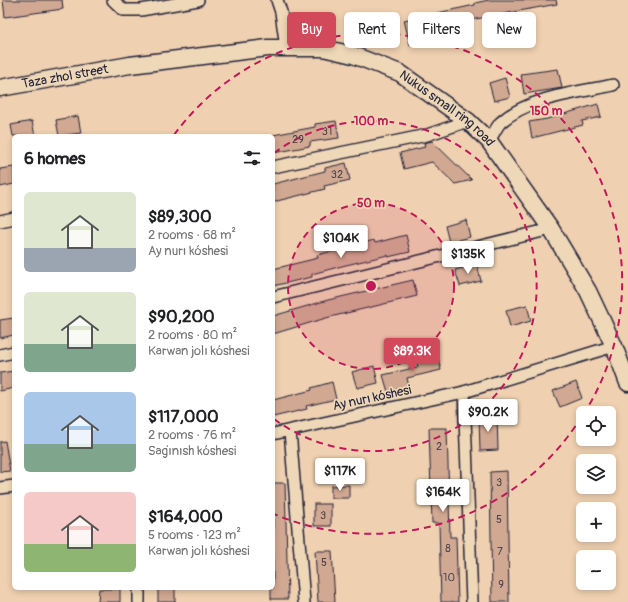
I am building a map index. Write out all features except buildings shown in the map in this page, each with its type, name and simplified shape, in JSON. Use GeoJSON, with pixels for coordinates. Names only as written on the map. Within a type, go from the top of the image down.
{"type":"FeatureCollection","features":[{"type":"Feature","properties":{"kind":"main road","name":"Nukus small ring road"},"geometry":{"type":"LineString","coordinates":[[130,66],[268,48],[286,48],[330,50],[353,55],[400,73],[468,121],[489,141],[551,229],[588,291],[614,346],[628,383]]}},
{"type":"Feature","properties":{"kind":"main road","name":"Taza zhol street"},"geometry":{"type":"LineString","coordinates":[[0,88],[130,66]]}},
{"type":"Feature","properties":{"kind":"street"},"geometry":{"type":"LineString","coordinates":[[113,0],[123,10],[141,10],[198,0]]}},
{"type":"Feature","properties":{"kind":"street"},"geometry":{"type":"LineString","coordinates":[[278,0],[282,12],[286,48]]}},
{"type":"Feature","properties":{"kind":"street"},"geometry":{"type":"LineString","coordinates":[[489,141],[499,124],[512,114],[532,103],[613,85]]}},
{"type":"Feature","properties":{"kind":"street"},"geometry":{"type":"LineString","coordinates":[[275,167],[427,135],[468,121]]}},
{"type":"Feature","properties":{"kind":"street"},"geometry":{"type":"LineString","coordinates":[[0,221],[12,218]]}},
{"type":"Feature","properties":{"kind":"street"},"geometry":{"type":"LineString","coordinates":[[275,297],[551,229]]}},
{"type":"Feature","properties":{"kind":"street","name":"Ay nurı kóshesi"},"geometry":{"type":"LineString","coordinates":[[275,434],[464,392],[614,346]]}},
{"type":"Feature","properties":{"kind":"street"},"geometry":{"type":"LineString","coordinates":[[0,355],[12,352]]}},
{"type":"Feature","properties":{"kind":"street"},"geometry":{"type":"LineString","coordinates":[[464,392],[472,602]]}},
{"type":"Feature","properties":{"kind":"street"},"geometry":{"type":"LineString","coordinates":[[290,431],[304,602]]}},
{"type":"Feature","properties":{"kind":"street"},"geometry":{"type":"LineString","coordinates":[[0,488],[12,486]]}},
{"type":"Feature","properties":{"kind":"street"},"geometry":{"type":"LineString","coordinates":[[139,590],[139,602]]}}]}
